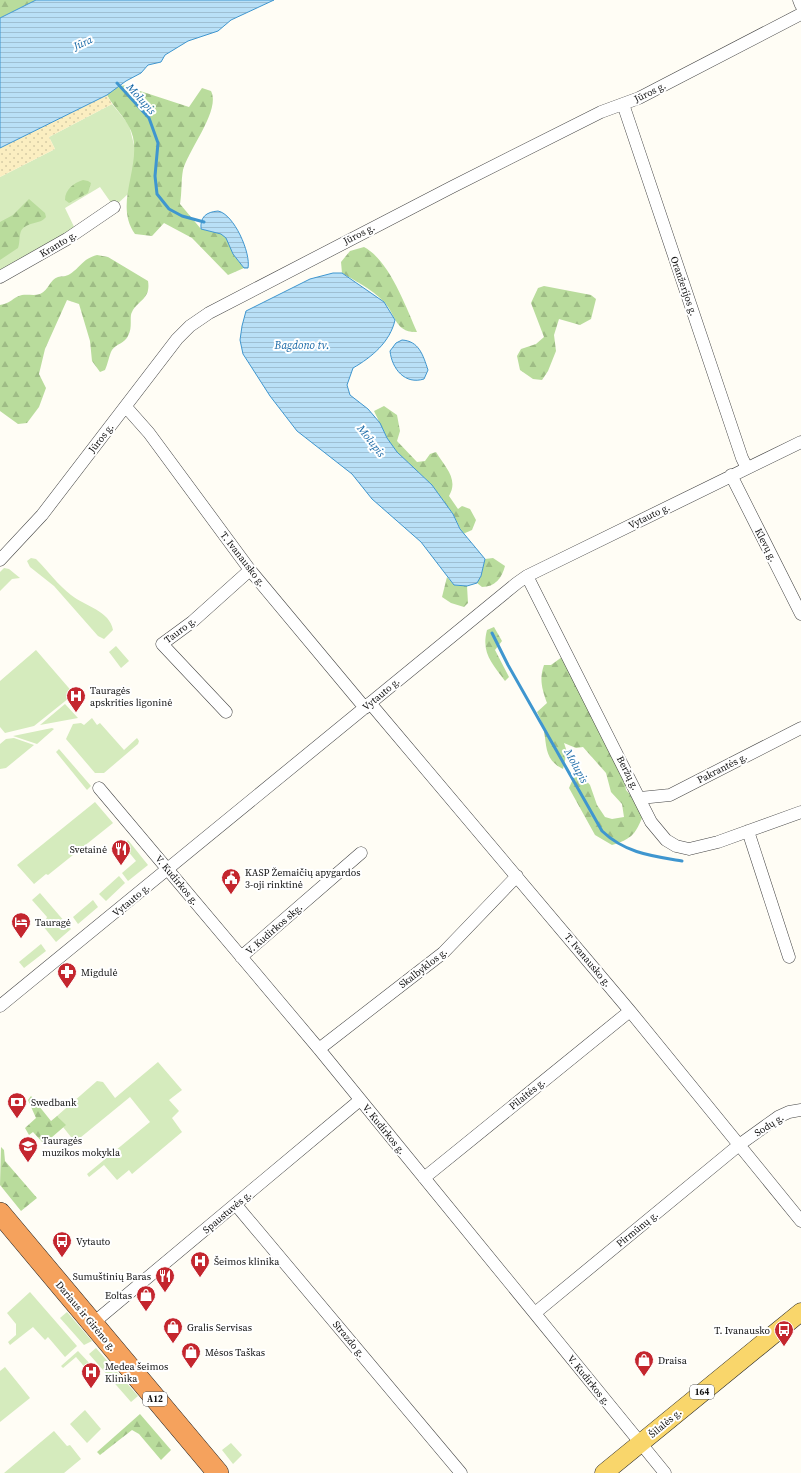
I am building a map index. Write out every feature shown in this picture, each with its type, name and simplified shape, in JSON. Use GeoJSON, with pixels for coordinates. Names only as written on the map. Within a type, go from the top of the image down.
{"type":"FeatureCollection","features":[{"type":"Feature","properties":{"kind":"highway","name":"Dariaus ir Girėno g."},"geometry":{"type":"LineString","coordinates":[[0,1213],[218,1473]]}},
{"type":"Feature","properties":{"kind":"main road","name":"Šilalės g."},"geometry":{"type":"LineString","coordinates":[[604,1473],[801,1312]]}},
{"type":"Feature","properties":{"kind":"street"},"geometry":{"type":"LineString","coordinates":[[799,0],[801,5]]}},
{"type":"Feature","properties":{"kind":"street","name":"Jūros g."},"geometry":{"type":"LineString","coordinates":[[0,560],[42,515],[177,339],[190,326],[225,303],[601,112],[639,98],[801,14]]}},
{"type":"Feature","properties":{"kind":"street","name":"Oranžerijos g."},"geometry":{"type":"LineString","coordinates":[[623,104],[742,458],[747,468]]}},
{"type":"Feature","properties":{"kind":"street","name":"Kranto g."},"geometry":{"type":"LineString","coordinates":[[0,277],[67,239],[114,207]]}},
{"type":"Feature","properties":{"kind":"street","name":"T. Ivanausko g."},"geometry":{"type":"LineString","coordinates":[[126,407],[149,433],[250,570],[367,706],[517,876],[630,1011],[801,1221]]}},
{"type":"Feature","properties":{"kind":"street","name":"Vytauto g."},"geometry":{"type":"LineString","coordinates":[[0,1006],[527,576],[801,442]]}},
{"type":"Feature","properties":{"kind":"street","name":"Klevų g."},"geometry":{"type":"LineString","coordinates":[[732,475],[801,614]]}},
{"type":"Feature","properties":{"kind":"street","name":"Tauro g."},"geometry":{"type":"LineString","coordinates":[[226,712],[162,644],[209,608],[250,570]]}},
{"type":"Feature","properties":{"kind":"street","name":"Beržų g."},"geometry":{"type":"LineString","coordinates":[[527,576],[640,798],[658,832],[666,840],[676,846],[689,849],[748,831],[801,812]]}},
{"type":"Feature","properties":{"kind":"street","name":"Pakrantės g."},"geometry":{"type":"LineString","coordinates":[[640,798],[670,795],[801,728]]}},
{"type":"Feature","properties":{"kind":"street","name":"V. Kudirkos g."},"geometry":{"type":"LineString","coordinates":[[99,788],[319,1049],[665,1473]]}},
{"type":"Feature","properties":{"kind":"street"},"geometry":{"type":"LineString","coordinates":[[748,831],[789,957]]}},
{"type":"Feature","properties":{"kind":"street","name":"V. Kudirkos skg."},"geometry":{"type":"LineString","coordinates":[[241,957],[361,853]]}},
{"type":"Feature","properties":{"kind":"street","name":"Skalbyklos g."},"geometry":{"type":"LineString","coordinates":[[319,1049],[443,953],[517,876]]}},
{"type":"Feature","properties":{"kind":"street","name":"Pilaitės g."},"geometry":{"type":"LineString","coordinates":[[424,1178],[630,1011]]}},
{"type":"Feature","properties":{"kind":"street","name":"Spaustuvės g."},"geometry":{"type":"LineString","coordinates":[[92,1324],[360,1100]]}},
{"type":"Feature","properties":{"kind":"street","name":"Sodų g."},"geometry":{"type":"LineString","coordinates":[[739,1145],[778,1117],[789,1112],[801,1110]]}},
{"type":"Feature","properties":{"kind":"street","name":"Pirmūnų g."},"geometry":{"type":"LineString","coordinates":[[535,1313],[739,1145]]}},
{"type":"Feature","properties":{"kind":"street","name":"Strazdo g."},"geometry":{"type":"LineString","coordinates":[[236,1205],[461,1473]]}},
{"type":"Feature","properties":{"kind":"green space"},"geometry":{"type":"Polygon","coordinates":[[[0,0],[36,0],[0,18],[0,0]]]}},
{"type":"Feature","properties":{"kind":"green space"},"geometry":{"type":"Polygon","coordinates":[[[130,85],[137,90],[189,107],[202,88],[211,91],[213,99],[212,109],[183,170],[180,204],[201,229],[221,234],[227,238],[233,254],[244,268],[228,275],[192,238],[164,223],[152,236],[135,234],[129,223],[127,211],[127,199],[133,162],[133,137],[125,120],[107,95],[118,86],[130,85]]]}},
{"type":"Feature","properties":{"kind":"green space"},"geometry":{"type":"Polygon","coordinates":[[[112,104],[129,125],[135,149],[135,160],[128,194],[114,207],[100,187],[65,208],[77,233],[0,277],[0,177],[55,149],[49,137],[112,104]]]}},
{"type":"Feature","properties":{"kind":"green space"},"geometry":{"type":"Polygon","coordinates":[[[83,180],[91,183],[88,193],[69,203],[65,200],[68,190],[76,183],[83,180]]]}},
{"type":"Feature","properties":{"kind":"green space"},"geometry":{"type":"Polygon","coordinates":[[[29,199],[45,213],[46,217],[24,228],[20,233],[18,248],[0,260],[0,222],[13,215],[29,199]]]}},
{"type":"Feature","properties":{"kind":"green space"},"geometry":{"type":"Polygon","coordinates":[[[364,247],[373,253],[389,273],[417,332],[409,331],[400,326],[387,306],[379,297],[342,273],[341,262],[350,251],[364,247]]]}},
{"type":"Feature","properties":{"kind":"green space"},"geometry":{"type":"Polygon","coordinates":[[[97,255],[108,257],[148,281],[148,292],[146,296],[131,314],[128,336],[112,350],[105,370],[100,372],[92,361],[90,341],[79,304],[67,300],[45,349],[39,374],[46,388],[39,407],[27,423],[18,424],[0,411],[0,305],[22,295],[40,294],[55,278],[70,274],[85,261],[97,255]]]}},
{"type":"Feature","properties":{"kind":"green space"},"geometry":{"type":"Polygon","coordinates":[[[544,286],[591,295],[596,299],[591,319],[580,325],[559,319],[554,335],[556,351],[548,371],[542,380],[533,379],[520,370],[517,356],[521,349],[536,344],[544,337],[531,303],[538,288],[544,286]]]}},
{"type":"Feature","properties":{"kind":"green space"},"geometry":{"type":"Polygon","coordinates":[[[384,406],[397,415],[400,431],[397,441],[417,462],[425,461],[430,454],[436,452],[450,473],[452,479],[452,490],[449,496],[458,509],[462,506],[470,509],[476,520],[472,530],[463,534],[453,514],[432,485],[397,452],[387,438],[374,411],[384,406]]]}},
{"type":"Feature","properties":{"kind":"green space"},"geometry":{"type":"Polygon","coordinates":[[[31,558],[36,559],[71,595],[102,613],[111,623],[113,630],[104,639],[98,636],[54,586],[30,567],[27,561],[31,558]]]}},
{"type":"Feature","properties":{"kind":"green space"},"geometry":{"type":"Polygon","coordinates":[[[493,558],[505,566],[504,570],[500,578],[494,584],[487,587],[482,587],[477,583],[481,576],[485,559],[493,558]]]}},
{"type":"Feature","properties":{"kind":"green space"},"geometry":{"type":"Polygon","coordinates":[[[4,568],[9,569],[20,578],[12,579],[0,591],[0,572],[4,568]]]}},
{"type":"Feature","properties":{"kind":"green space"},"geometry":{"type":"Polygon","coordinates":[[[447,577],[454,585],[467,586],[468,603],[464,607],[451,603],[442,597],[447,577]]]}},
{"type":"Feature","properties":{"kind":"green space"},"geometry":{"type":"Polygon","coordinates":[[[494,627],[502,641],[495,650],[509,677],[505,681],[492,663],[485,645],[487,630],[494,627]]]}},
{"type":"Feature","properties":{"kind":"green space"},"geometry":{"type":"Polygon","coordinates":[[[116,646],[129,661],[121,668],[109,652],[116,646]]]}},
{"type":"Feature","properties":{"kind":"green space"},"geometry":{"type":"Polygon","coordinates":[[[36,650],[74,694],[34,726],[5,733],[0,727],[0,681],[36,650]]]}},
{"type":"Feature","properties":{"kind":"green space"},"geometry":{"type":"Polygon","coordinates":[[[562,657],[624,778],[626,790],[637,802],[642,818],[632,836],[624,841],[612,845],[595,835],[569,788],[577,770],[590,785],[597,805],[605,817],[612,819],[624,817],[622,804],[611,792],[606,773],[583,747],[576,748],[564,743],[567,752],[563,769],[553,762],[548,753],[543,726],[537,712],[547,703],[541,679],[544,665],[551,665],[562,657]]]}},
{"type":"Feature","properties":{"kind":"green space"},"geometry":{"type":"Polygon","coordinates":[[[65,704],[78,718],[40,725],[65,704]]]}},
{"type":"Feature","properties":{"kind":"green space"},"geometry":{"type":"Polygon","coordinates":[[[92,718],[97,725],[100,723],[124,750],[137,738],[139,741],[138,744],[104,773],[95,773],[66,739],[73,724],[81,723],[84,725],[92,718]]]}},
{"type":"Feature","properties":{"kind":"green space"},"geometry":{"type":"Polygon","coordinates":[[[52,728],[54,729],[37,744],[13,736],[52,728]]]}},
{"type":"Feature","properties":{"kind":"green space"},"geometry":{"type":"Polygon","coordinates":[[[14,738],[34,745],[6,768],[0,769],[0,744],[6,739],[14,738]]]}},
{"type":"Feature","properties":{"kind":"green space"},"geometry":{"type":"Polygon","coordinates":[[[59,749],[91,786],[87,790],[56,752],[59,749]]]}},
{"type":"Feature","properties":{"kind":"green space"},"geometry":{"type":"Polygon","coordinates":[[[95,802],[113,823],[48,875],[46,874],[34,884],[17,865],[95,802]]]}},
{"type":"Feature","properties":{"kind":"green space"},"geometry":{"type":"Polygon","coordinates":[[[128,840],[148,865],[128,881],[122,873],[136,861],[123,845],[128,840]]]}},
{"type":"Feature","properties":{"kind":"green space"},"geometry":{"type":"Polygon","coordinates":[[[119,876],[125,883],[106,901],[99,894],[119,876]]]}},
{"type":"Feature","properties":{"kind":"green space"},"geometry":{"type":"Polygon","coordinates":[[[40,893],[71,929],[56,942],[43,926],[47,917],[32,900],[40,893]]]}},
{"type":"Feature","properties":{"kind":"green space"},"geometry":{"type":"Polygon","coordinates":[[[93,900],[98,907],[78,924],[73,917],[93,900]]]}},
{"type":"Feature","properties":{"kind":"green space"},"geometry":{"type":"Polygon","coordinates":[[[41,944],[46,951],[24,968],[19,962],[41,944]]]}},
{"type":"Feature","properties":{"kind":"green space"},"geometry":{"type":"Polygon","coordinates":[[[158,1062],[182,1090],[169,1100],[179,1111],[172,1118],[182,1132],[132,1174],[129,1170],[117,1180],[104,1165],[89,1177],[87,1174],[150,1122],[130,1097],[75,1142],[63,1127],[65,1125],[57,1116],[97,1081],[103,1082],[115,1098],[158,1062]]]}},
{"type":"Feature","properties":{"kind":"green space"},"geometry":{"type":"Polygon","coordinates":[[[31,1096],[51,1121],[57,1116],[66,1125],[44,1144],[33,1132],[29,1135],[25,1128],[36,1118],[28,1100],[31,1096]]]}},
{"type":"Feature","properties":{"kind":"green space"},"geometry":{"type":"Polygon","coordinates":[[[1,1147],[4,1150],[5,1161],[37,1198],[21,1211],[0,1185],[1,1147]]]}},
{"type":"Feature","properties":{"kind":"green space"},"geometry":{"type":"Polygon","coordinates":[[[30,1292],[77,1346],[65,1357],[48,1337],[45,1340],[33,1327],[10,1345],[8,1342],[16,1335],[16,1324],[7,1313],[30,1292]]]}},
{"type":"Feature","properties":{"kind":"green space"},"geometry":{"type":"Polygon","coordinates":[[[67,1312],[92,1341],[84,1345],[60,1318],[67,1312]]]}},
{"type":"Feature","properties":{"kind":"green space"},"geometry":{"type":"Polygon","coordinates":[[[96,1348],[138,1396],[131,1402],[89,1354],[96,1348]]]}},
{"type":"Feature","properties":{"kind":"green space"},"geometry":{"type":"Polygon","coordinates":[[[78,1351],[93,1367],[88,1371],[76,1357],[63,1368],[61,1366],[78,1351]]]}},
{"type":"Feature","properties":{"kind":"green space"},"geometry":{"type":"Polygon","coordinates":[[[5,1367],[30,1398],[0,1422],[0,1371],[5,1367]]]}},
{"type":"Feature","properties":{"kind":"green space"},"geometry":{"type":"Polygon","coordinates":[[[85,1410],[101,1429],[87,1443],[70,1424],[85,1410]]]}},
{"type":"Feature","properties":{"kind":"green space"},"geometry":{"type":"Polygon","coordinates":[[[140,1414],[171,1450],[161,1460],[139,1434],[132,1430],[100,1455],[97,1452],[140,1414]]]}},
{"type":"Feature","properties":{"kind":"green space"},"geometry":{"type":"Polygon","coordinates":[[[54,1431],[67,1446],[70,1445],[81,1459],[64,1473],[4,1473],[54,1431]]]}},
{"type":"Feature","properties":{"kind":"green space"},"geometry":{"type":"Polygon","coordinates":[[[231,1443],[242,1455],[233,1464],[222,1450],[231,1443]]]}},
{"type":"Feature","properties":{"kind":"sand"},"geometry":{"type":"Polygon","coordinates":[[[107,95],[112,104],[49,137],[55,149],[0,177],[0,148],[107,95]]]}},
{"type":"Feature","properties":{"kind":"water","name":"Jūra"},"geometry":{"type":"Polygon","coordinates":[[[36,0],[274,0],[231,20],[218,31],[188,41],[165,55],[161,62],[148,65],[141,73],[126,81],[107,95],[0,148],[0,18],[36,0]]]}},
{"type":"Feature","properties":{"kind":"water"},"geometry":{"type":"Polygon","coordinates":[[[218,211],[230,219],[240,235],[247,253],[248,268],[244,268],[233,254],[226,238],[221,234],[201,229],[203,218],[207,214],[218,211]]]}},
{"type":"Feature","properties":{"kind":"water","name":"Bagdono tv."},"geometry":{"type":"Polygon","coordinates":[[[333,273],[342,273],[384,302],[395,320],[393,328],[385,342],[367,359],[353,368],[347,385],[350,395],[368,409],[380,423],[387,438],[397,452],[432,485],[453,514],[460,529],[485,559],[481,576],[477,583],[467,586],[454,585],[421,542],[372,499],[352,474],[297,431],[270,396],[243,354],[240,340],[246,311],[310,279],[333,273]]]}},
{"type":"Feature","properties":{"kind":"water"},"geometry":{"type":"Polygon","coordinates":[[[402,340],[413,343],[420,350],[428,370],[424,379],[411,380],[405,378],[393,364],[390,351],[396,343],[402,340]]]}},
{"type":"Feature","properties":{"kind":"waterway","name":"Molupis"},"geometry":{"type":"LineString","coordinates":[[117,83],[149,118],[158,143],[155,176],[157,194],[169,209],[182,216],[204,222]]}},
{"type":"Feature","properties":{"kind":"waterway","name":"Molupis"},"geometry":{"type":"LineString","coordinates":[[492,633],[508,665],[602,831],[620,844],[630,849],[650,855],[682,861]]}},
{"type":"Feature","properties":{"kind":"place","name":"Tauragės apskrities ligoninė"},"geometry":{"type":"Point","coordinates":[76,713]}},
{"type":"Feature","properties":{"kind":"place","name":"Svetainė"},"geometry":{"type":"Point","coordinates":[121,866]}},
{"type":"Feature","properties":{"kind":"place","name":"KASP Žemaičių apygardos 3-oji rinktinė"},"geometry":{"type":"Point","coordinates":[231,895]}},
{"type":"Feature","properties":{"kind":"place","name":"Tauragė"},"geometry":{"type":"Point","coordinates":[21,939]}},
{"type":"Feature","properties":{"kind":"place","name":"Migdulė"},"geometry":{"type":"Point","coordinates":[67,989]}},
{"type":"Feature","properties":{"kind":"place","name":"Swedbank"},"geometry":{"type":"Point","coordinates":[17,1119]}},
{"type":"Feature","properties":{"kind":"place","name":"Tauragės muzikos mokykla"},"geometry":{"type":"Point","coordinates":[28,1163]}},
{"type":"Feature","properties":{"kind":"place","name":"Vytauto"},"geometry":{"type":"Point","coordinates":[62,1258]}},
{"type":"Feature","properties":{"kind":"place","name":"Šeimos klinika"},"geometry":{"type":"Point","coordinates":[200,1278]}},
{"type":"Feature","properties":{"kind":"place","name":"Sumuštinių Baras"},"geometry":{"type":"Point","coordinates":[165,1293]}},
{"type":"Feature","properties":{"kind":"place","name":"Eoltas"},"geometry":{"type":"Point","coordinates":[146,1312]}},
{"type":"Feature","properties":{"kind":"place","name":"Gralis Servisas"},"geometry":{"type":"Point","coordinates":[173,1344]}},
{"type":"Feature","properties":{"kind":"place","name":"T. Ivanausko"},"geometry":{"type":"Point","coordinates":[784,1347]}},
{"type":"Feature","properties":{"kind":"place","name":"Mėsos Taškas"},"geometry":{"type":"Point","coordinates":[191,1369]}},
{"type":"Feature","properties":{"kind":"place","name":"Draisa"},"geometry":{"type":"Point","coordinates":[644,1377]}},
{"type":"Feature","properties":{"kind":"place","name":"Medea šeimos Klinika"},"geometry":{"type":"Point","coordinates":[91,1389]}}]}
